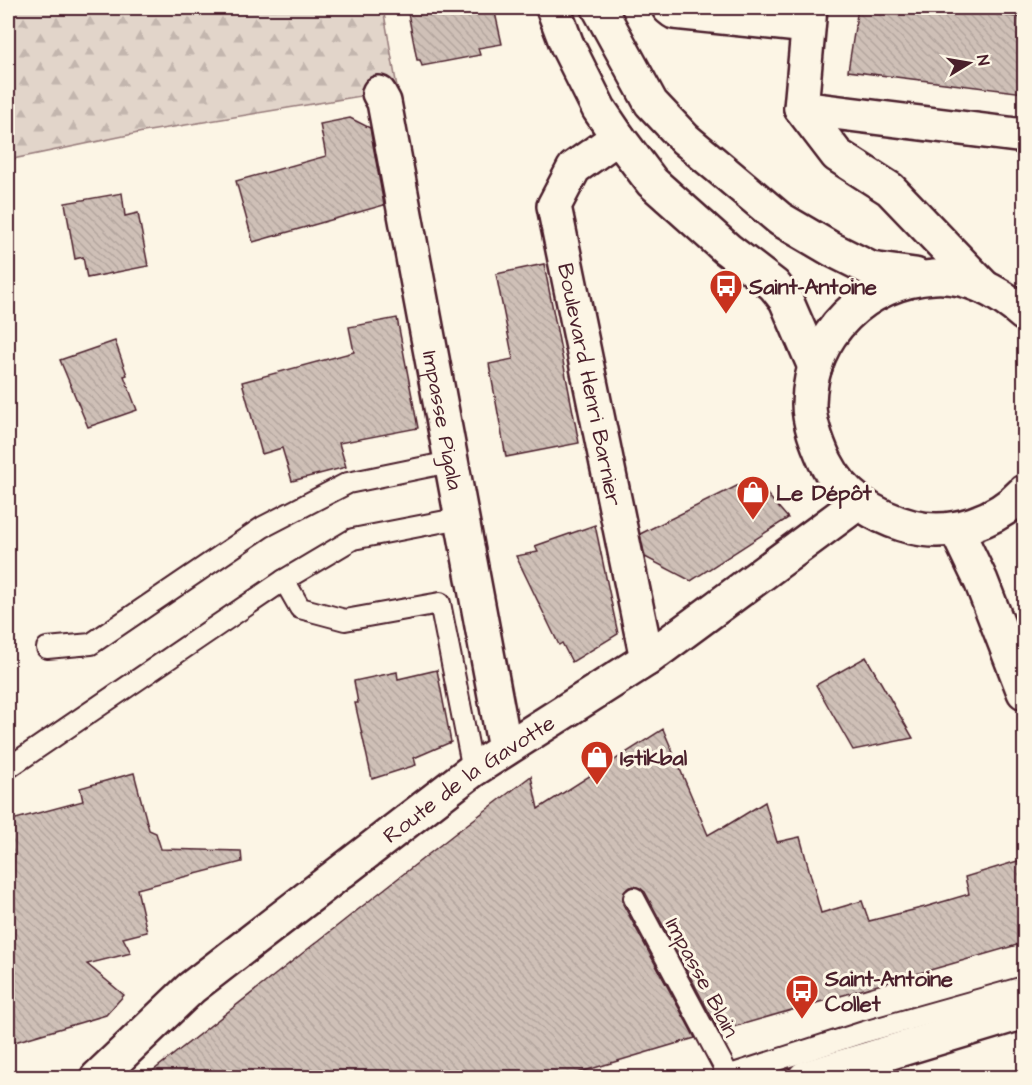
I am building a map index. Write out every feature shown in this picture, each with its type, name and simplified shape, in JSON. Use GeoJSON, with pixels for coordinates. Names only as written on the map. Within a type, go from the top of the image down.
{"type":"FeatureCollection","features":[{"type":"Feature","properties":{"kind":"street"},"geometry":{"type":"LineString","coordinates":[[553,8],[567,45],[598,109],[618,137],[652,182],[727,249],[774,285],[786,300],[815,367]]}},
{"type":"Feature","properties":{"kind":"street"},"geometry":{"type":"LineString","coordinates":[[599,8],[651,104],[685,139],[780,219],[871,269],[960,280],[984,288],[1007,300],[1024,314]]}},
{"type":"Feature","properties":{"kind":"street"},"geometry":{"type":"LineString","coordinates":[[669,8],[674,12],[809,16],[801,108],[837,155],[890,189],[984,288]]}},
{"type":"Feature","properties":{"kind":"street","name":"Impasse Pigala"},"geometry":{"type":"LineString","coordinates":[[380,93],[387,114],[460,518],[505,749]]}},
{"type":"Feature","properties":{"kind":"street"},"geometry":{"type":"LineString","coordinates":[[801,108],[1024,136]]}},
{"type":"Feature","properties":{"kind":"street","name":"Boulevard Henri Barnier"},"geometry":{"type":"LineString","coordinates":[[618,137],[574,168],[554,206],[647,659]]}},
{"type":"Feature","properties":{"kind":"street"},"geometry":{"type":"LineString","coordinates":[[935,277],[895,284],[860,302],[832,331],[815,367],[809,404],[816,442],[832,476],[858,503],[888,521],[921,529],[956,529],[987,519],[1014,503],[1024,492]]}},
{"type":"Feature","properties":{"kind":"street","name":"Route de la Gavotte"},"geometry":{"type":"LineString","coordinates":[[97,1077],[191,988],[473,770],[647,659],[858,503]]}},
{"type":"Feature","properties":{"kind":"street"},"geometry":{"type":"LineString","coordinates":[[956,529],[981,581],[1024,692]]}},
{"type":"Feature","properties":{"kind":"street"},"geometry":{"type":"LineString","coordinates":[[805,1077],[1024,1012]]}},
{"type":"Feature","properties":{"kind":"lane"},"geometry":{"type":"LineString","coordinates":[[47,648],[91,644],[263,527],[348,483],[450,462]]}},
{"type":"Feature","properties":{"kind":"lane"},"geometry":{"type":"LineString","coordinates":[[8,768],[284,579],[352,539],[460,518]]}},
{"type":"Feature","properties":{"kind":"lane"},"geometry":{"type":"LineString","coordinates":[[284,579],[300,608],[345,620],[440,603],[473,770]]}},
{"type":"Feature","properties":{"kind":"lane","name":"Impasse Blain"},"geometry":{"type":"LineString","coordinates":[[634,898],[726,1077]]}},
{"type":"Feature","properties":{"kind":"lane"},"geometry":{"type":"LineString","coordinates":[[726,1077],[864,1032],[1024,987]]}},
{"type":"Feature","properties":{"kind":"green space"},"geometry":{"type":"Polygon","coordinates":[[[8,8],[383,8],[397,87],[379,93],[143,132],[8,160],[8,8]]]}},
{"type":"Feature","properties":{"kind":"building"},"geometry":{"type":"Polygon","coordinates":[[[407,8],[494,8],[502,44],[478,48],[480,55],[422,66],[420,60],[417,60],[407,8]]]}},
{"type":"Feature","properties":{"kind":"building"},"geometry":{"type":"Polygon","coordinates":[[[858,8],[953,8],[1024,18],[1024,93],[848,71],[858,8]]]}},
{"type":"Feature","properties":{"kind":"building"},"geometry":{"type":"Polygon","coordinates":[[[350,118],[370,128],[384,205],[253,242],[236,181],[326,156],[320,124],[350,118]]]}},
{"type":"Feature","properties":{"kind":"building"},"geometry":{"type":"Polygon","coordinates":[[[122,193],[125,216],[138,213],[148,266],[87,278],[83,257],[75,259],[65,203],[122,193]]]}},
{"type":"Feature","properties":{"kind":"building"},"geometry":{"type":"Polygon","coordinates":[[[544,264],[579,443],[506,457],[489,364],[513,359],[496,274],[544,264]]]}},
{"type":"Feature","properties":{"kind":"building"},"geometry":{"type":"Polygon","coordinates":[[[397,318],[418,428],[339,443],[346,467],[292,481],[282,448],[262,454],[242,382],[354,352],[349,327],[397,318]]]}},
{"type":"Feature","properties":{"kind":"building"},"geometry":{"type":"Polygon","coordinates":[[[115,341],[127,375],[124,376],[137,410],[88,427],[60,360],[115,341]]]}},
{"type":"Feature","properties":{"kind":"building"},"geometry":{"type":"Polygon","coordinates":[[[753,478],[788,518],[691,581],[645,557],[640,534],[753,478]]]}},
{"type":"Feature","properties":{"kind":"building"},"geometry":{"type":"Polygon","coordinates":[[[595,525],[618,634],[572,662],[562,643],[559,645],[516,556],[538,552],[535,546],[595,525]]]}},
{"type":"Feature","properties":{"kind":"building"},"geometry":{"type":"Polygon","coordinates":[[[866,657],[913,738],[853,750],[816,685],[866,657]]]}},
{"type":"Feature","properties":{"kind":"building"},"geometry":{"type":"Polygon","coordinates":[[[437,670],[451,742],[414,758],[416,765],[372,779],[355,703],[358,703],[354,681],[397,672],[398,679],[437,670]]]}},
{"type":"Feature","properties":{"kind":"building"},"geometry":{"type":"Polygon","coordinates":[[[663,729],[708,835],[765,802],[777,842],[800,837],[821,913],[862,901],[869,921],[925,907],[969,894],[965,877],[1024,859],[1024,943],[719,1031],[645,892],[634,886],[624,892],[623,904],[695,1038],[564,1077],[145,1077],[531,776],[538,809],[663,729]]]}},
{"type":"Feature","properties":{"kind":"building"},"geometry":{"type":"Polygon","coordinates":[[[134,773],[149,830],[156,833],[161,849],[241,851],[242,862],[137,889],[147,932],[123,938],[131,953],[87,964],[124,995],[106,1015],[8,1044],[8,821],[83,801],[80,788],[134,773]]]}},
{"type":"Feature","properties":{"kind":"place","name":"Saint-Antoine"},"geometry":{"type":"Point","coordinates":[726,315]}},
{"type":"Feature","properties":{"kind":"place","name":"Le Dépôt"},"geometry":{"type":"Point","coordinates":[753,521]}},
{"type":"Feature","properties":{"kind":"place","name":"Istikbal"},"geometry":{"type":"Point","coordinates":[597,786]}},
{"type":"Feature","properties":{"kind":"place","name":"Saint-Antoine Collet"},"geometry":{"type":"Point","coordinates":[802,1020]}}]}
